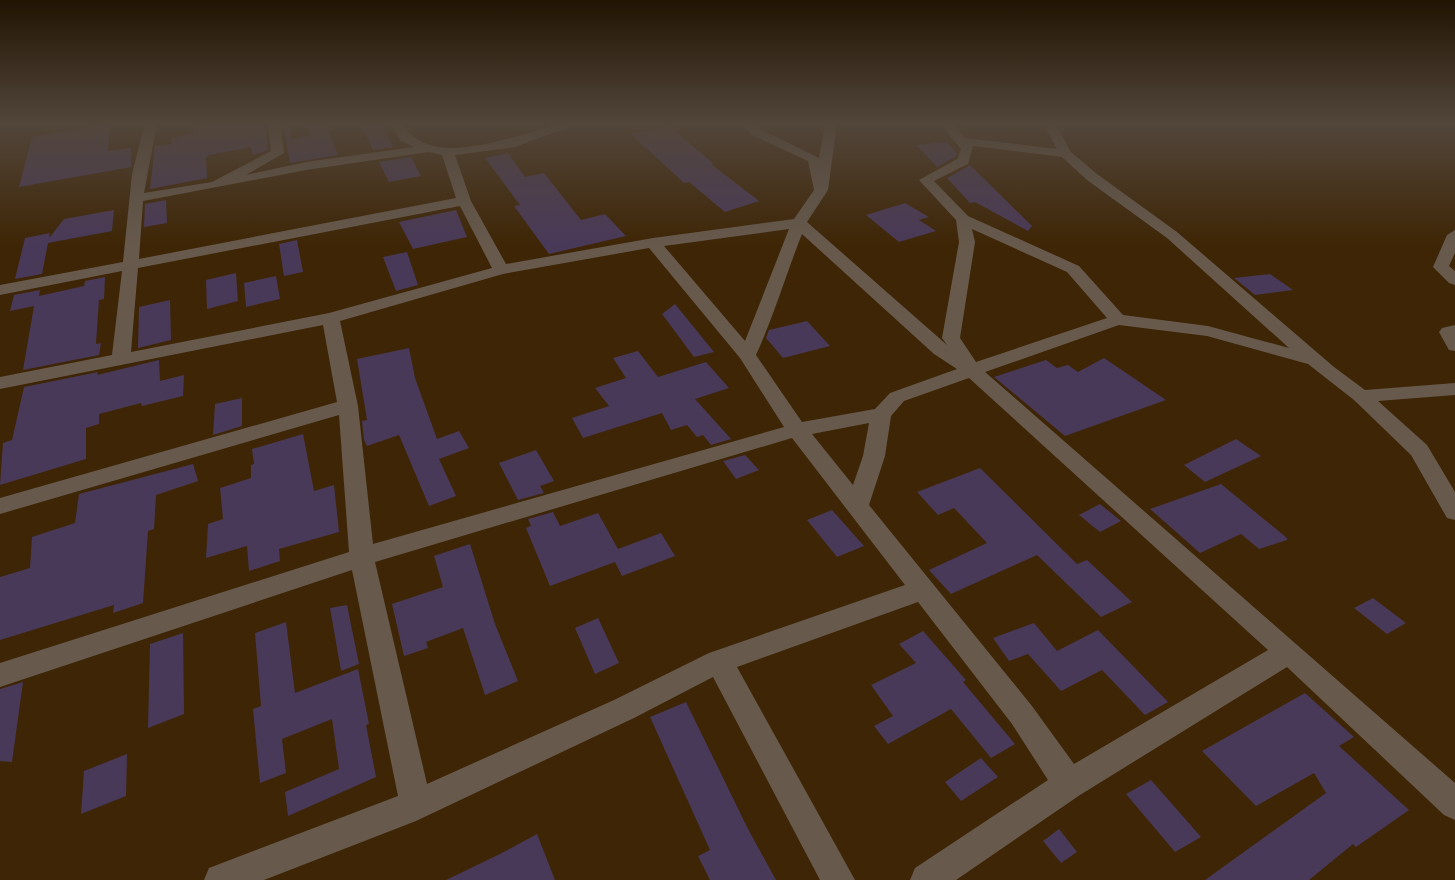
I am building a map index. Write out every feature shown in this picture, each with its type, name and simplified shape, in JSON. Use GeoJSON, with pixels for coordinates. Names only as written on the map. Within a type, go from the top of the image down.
{"type":"FeatureCollection","features":[{"type":"Feature","properties":{"kind":"street"},"geometry":{"type":"LineString","coordinates":[[121,360],[141,164]]}},
{"type":"Feature","properties":{"kind":"street"},"geometry":{"type":"LineString","coordinates":[[216,185],[257,164]]}},
{"type":"Feature","properties":{"kind":"street"},"geometry":{"type":"LineString","coordinates":[[138,198],[319,164]]}},
{"type":"Feature","properties":{"kind":"street"},"geometry":{"type":"LineString","coordinates":[[452,164],[464,201],[501,270]]}},
{"type":"Feature","properties":{"kind":"street"},"geometry":{"type":"LineString","coordinates":[[815,164],[821,190]]}},
{"type":"Feature","properties":{"kind":"street"},"geometry":{"type":"LineString","coordinates":[[747,355],[763,321],[769,296],[799,223],[821,190],[825,164]]}},
{"type":"Feature","properties":{"kind":"street"},"geometry":{"type":"LineString","coordinates":[[957,164],[926,180],[963,219],[1073,270],[1118,320]]}},
{"type":"Feature","properties":{"kind":"street"},"geometry":{"type":"LineString","coordinates":[[1077,164],[1172,235],[1314,360],[1361,396],[1419,450],[1455,512]]}},
{"type":"Feature","properties":{"kind":"street"},"geometry":{"type":"LineString","coordinates":[[0,290],[464,201]]}},
{"type":"Feature","properties":{"kind":"street"},"geometry":{"type":"LineString","coordinates":[[963,219],[967,242],[951,338],[972,370]]}},
{"type":"Feature","properties":{"kind":"street"},"geometry":{"type":"LineString","coordinates":[[0,383],[331,318],[501,270],[653,243],[799,223],[941,350],[972,370],[1289,652],[1455,804]]}},
{"type":"Feature","properties":{"kind":"street"},"geometry":{"type":"LineString","coordinates":[[1455,235],[1441,267],[1455,280]]}},
{"type":"Feature","properties":{"kind":"street"},"geometry":{"type":"LineString","coordinates":[[653,243],[747,355],[797,430],[1022,715],[1069,784]]}},
{"type":"Feature","properties":{"kind":"street"},"geometry":{"type":"LineString","coordinates":[[331,318],[348,407],[362,557],[416,806]]}},
{"type":"Feature","properties":{"kind":"street"},"geometry":{"type":"LineString","coordinates":[[857,507],[874,456],[881,414],[897,397],[1118,320],[1208,331],[1314,360]]}},
{"type":"Feature","properties":{"kind":"street"},"geometry":{"type":"LineString","coordinates":[[1455,330],[1448,332],[1455,346]]}},
{"type":"Feature","properties":{"kind":"street"},"geometry":{"type":"LineString","coordinates":[[1361,396],[1455,389]]}},
{"type":"Feature","properties":{"kind":"street"},"geometry":{"type":"LineString","coordinates":[[0,506],[348,407]]}},
{"type":"Feature","properties":{"kind":"street"},"geometry":{"type":"LineString","coordinates":[[0,675],[362,557],[797,430],[881,414]]}},
{"type":"Feature","properties":{"kind":"street"},"geometry":{"type":"LineString","coordinates":[[1425,460],[1455,477]]}},
{"type":"Feature","properties":{"kind":"street"},"geometry":{"type":"LineString","coordinates":[[220,880],[416,806],[624,709],[719,661],[921,590]]}},
{"type":"Feature","properties":{"kind":"street"},"geometry":{"type":"LineString","coordinates":[[927,880],[1069,784],[1289,652]]}},
{"type":"Feature","properties":{"kind":"street"},"geometry":{"type":"LineString","coordinates":[[719,661],[838,880]]}},
{"type":"Feature","properties":{"kind":"building"},"geometry":{"type":"Polygon","coordinates":[[[25,164],[131,164],[131,167],[19,187],[25,164]]]}},
{"type":"Feature","properties":{"kind":"building"},"geometry":{"type":"Polygon","coordinates":[[[153,164],[206,164],[207,178],[150,189],[153,164]]]}},
{"type":"Feature","properties":{"kind":"building"},"geometry":{"type":"Polygon","coordinates":[[[380,164],[415,164],[421,176],[389,182],[380,164]]]}},
{"type":"Feature","properties":{"kind":"building"},"geometry":{"type":"Polygon","coordinates":[[[490,164],[516,164],[525,177],[544,173],[581,220],[605,214],[626,236],[549,254],[514,206],[520,205],[490,164]]]}},
{"type":"Feature","properties":{"kind":"building"},"geometry":{"type":"Polygon","coordinates":[[[664,164],[711,164],[759,201],[725,212],[689,182],[684,183],[664,164]]]}},
{"type":"Feature","properties":{"kind":"building"},"geometry":{"type":"Polygon","coordinates":[[[970,165],[1032,226],[1028,231],[975,202],[970,203],[947,178],[970,165]]]}},
{"type":"Feature","properties":{"kind":"building"},"geometry":{"type":"Polygon","coordinates":[[[166,200],[167,223],[144,227],[145,204],[166,200]]]}},
{"type":"Feature","properties":{"kind":"building"},"geometry":{"type":"Polygon","coordinates":[[[905,203],[929,217],[919,220],[936,231],[899,242],[866,215],[905,203]]]}},
{"type":"Feature","properties":{"kind":"building"},"geometry":{"type":"Polygon","coordinates":[[[114,210],[112,231],[48,243],[42,274],[15,279],[25,238],[50,233],[49,238],[64,219],[114,210]]]}},
{"type":"Feature","properties":{"kind":"building"},"geometry":{"type":"Polygon","coordinates":[[[456,210],[467,237],[413,249],[399,222],[456,210]]]}},
{"type":"Feature","properties":{"kind":"building"},"geometry":{"type":"Polygon","coordinates":[[[297,240],[303,272],[284,276],[279,244],[297,240]]]}},
{"type":"Feature","properties":{"kind":"building"},"geometry":{"type":"Polygon","coordinates":[[[407,252],[418,285],[396,291],[383,257],[407,252]]]}},
{"type":"Feature","properties":{"kind":"building"},"geometry":{"type":"Polygon","coordinates":[[[236,273],[238,301],[207,309],[206,280],[236,273]]]}},
{"type":"Feature","properties":{"kind":"building"},"geometry":{"type":"Polygon","coordinates":[[[1270,274],[1293,290],[1255,295],[1234,278],[1270,274]]]}},
{"type":"Feature","properties":{"kind":"building"},"geometry":{"type":"Polygon","coordinates":[[[276,276],[280,299],[246,307],[244,283],[276,276]]]}},
{"type":"Feature","properties":{"kind":"building"},"geometry":{"type":"Polygon","coordinates":[[[105,277],[104,299],[99,300],[96,344],[101,343],[99,355],[23,370],[34,306],[10,311],[14,295],[40,290],[39,296],[84,286],[85,281],[105,277]]]}},
{"type":"Feature","properties":{"kind":"building"},"geometry":{"type":"Polygon","coordinates":[[[170,300],[171,340],[138,348],[139,307],[170,300]]]}},
{"type":"Feature","properties":{"kind":"building"},"geometry":{"type":"Polygon","coordinates":[[[675,304],[714,352],[694,357],[662,314],[675,304]]]}},
{"type":"Feature","properties":{"kind":"building"},"geometry":{"type":"Polygon","coordinates":[[[807,321],[830,346],[783,358],[766,338],[769,330],[807,321]]]}},
{"type":"Feature","properties":{"kind":"building"},"geometry":{"type":"Polygon","coordinates":[[[409,348],[415,378],[437,439],[459,431],[469,448],[439,459],[456,496],[429,506],[399,435],[367,446],[364,440],[362,421],[367,420],[357,359],[409,348]]]}},
{"type":"Feature","properties":{"kind":"building"},"geometry":{"type":"Polygon","coordinates":[[[638,351],[658,377],[706,362],[729,388],[695,399],[731,439],[711,445],[703,435],[697,437],[687,425],[671,430],[662,413],[583,438],[572,418],[609,406],[595,388],[626,378],[613,358],[638,351]]]}},
{"type":"Feature","properties":{"kind":"building"},"geometry":{"type":"Polygon","coordinates":[[[1104,358],[1166,400],[1065,436],[994,377],[1046,360],[1057,368],[1068,365],[1078,372],[1104,358]]]}},
{"type":"Feature","properties":{"kind":"building"},"geometry":{"type":"Polygon","coordinates":[[[159,360],[160,381],[184,375],[183,396],[99,414],[99,424],[86,428],[86,459],[0,485],[3,443],[12,440],[24,387],[98,372],[97,375],[159,360]]]}},
{"type":"Feature","properties":{"kind":"building"},"geometry":{"type":"Polygon","coordinates":[[[242,398],[242,426],[213,435],[215,404],[242,398]]]}},
{"type":"Feature","properties":{"kind":"building"},"geometry":{"type":"Polygon","coordinates":[[[303,434],[314,491],[334,485],[339,532],[279,549],[280,561],[249,571],[247,546],[206,558],[208,524],[223,519],[220,488],[251,478],[251,465],[254,464],[252,449],[303,434]]]}},
{"type":"Feature","properties":{"kind":"building"},"geometry":{"type":"Polygon","coordinates":[[[1236,439],[1261,456],[1205,482],[1184,465],[1236,439]]]}},
{"type":"Feature","properties":{"kind":"building"},"geometry":{"type":"Polygon","coordinates":[[[536,450],[554,481],[540,486],[544,493],[518,500],[499,463],[536,450]]]}},
{"type":"Feature","properties":{"kind":"building"},"geometry":{"type":"Polygon","coordinates":[[[745,455],[759,470],[736,479],[723,461],[745,455]]]}},
{"type":"Feature","properties":{"kind":"building"},"geometry":{"type":"Polygon","coordinates":[[[193,464],[198,481],[156,495],[154,529],[148,531],[143,603],[113,613],[114,605],[0,640],[0,577],[30,568],[32,537],[75,523],[79,494],[193,464]]]}},
{"type":"Feature","properties":{"kind":"building"},"geometry":{"type":"Polygon","coordinates":[[[980,468],[1077,564],[1087,560],[1132,602],[1101,617],[1037,555],[951,594],[929,570],[987,543],[954,508],[938,515],[917,492],[980,468]]]}},
{"type":"Feature","properties":{"kind":"building"},"geometry":{"type":"Polygon","coordinates":[[[1221,484],[1287,540],[1259,549],[1241,534],[1200,553],[1150,509],[1221,484]]]}},
{"type":"Feature","properties":{"kind":"building"},"geometry":{"type":"Polygon","coordinates":[[[1100,504],[1121,521],[1100,532],[1079,515],[1100,504]]]}},
{"type":"Feature","properties":{"kind":"building"},"geometry":{"type":"Polygon","coordinates":[[[832,510],[864,546],[837,557],[807,520],[832,510]]]}},
{"type":"Feature","properties":{"kind":"building"},"geometry":{"type":"Polygon","coordinates":[[[553,512],[560,526],[598,513],[618,549],[661,533],[675,556],[622,576],[615,562],[550,586],[526,528],[531,526],[528,519],[553,512]]]}},
{"type":"Feature","properties":{"kind":"building"},"geometry":{"type":"Polygon","coordinates":[[[470,544],[495,624],[518,681],[485,695],[463,628],[426,642],[428,648],[404,656],[392,604],[443,587],[434,556],[470,544]]]}},
{"type":"Feature","properties":{"kind":"building"},"geometry":{"type":"Polygon","coordinates":[[[1373,598],[1406,623],[1387,634],[1354,608],[1373,598]]]}},
{"type":"Feature","properties":{"kind":"building"},"geometry":{"type":"Polygon","coordinates":[[[347,605],[359,664],[341,671],[330,608],[347,605]]]}},
{"type":"Feature","properties":{"kind":"building"},"geometry":{"type":"Polygon","coordinates":[[[598,618],[619,663],[595,674],[575,628],[598,618]]]}},
{"type":"Feature","properties":{"kind":"building"},"geometry":{"type":"Polygon","coordinates":[[[286,622],[295,693],[358,669],[376,777],[288,816],[285,792],[339,769],[332,719],[282,739],[286,773],[260,783],[253,709],[261,706],[255,633],[286,622]]]}},
{"type":"Feature","properties":{"kind":"building"},"geometry":{"type":"Polygon","coordinates":[[[1034,623],[1057,651],[1098,630],[1168,702],[1145,715],[1102,670],[1061,691],[1028,654],[1009,661],[993,638],[1034,623]]]}},
{"type":"Feature","properties":{"kind":"building"},"geometry":{"type":"Polygon","coordinates":[[[923,631],[966,680],[963,682],[1015,744],[991,758],[951,709],[888,744],[874,726],[893,716],[871,685],[916,663],[899,644],[923,631]]]}},
{"type":"Feature","properties":{"kind":"building"},"geometry":{"type":"Polygon","coordinates":[[[183,633],[184,714],[148,728],[150,644],[183,633]]]}},
{"type":"Feature","properties":{"kind":"building"},"geometry":{"type":"Polygon","coordinates":[[[23,682],[12,762],[0,761],[0,689],[23,682]]]}},
{"type":"Feature","properties":{"kind":"building"},"geometry":{"type":"Polygon","coordinates":[[[1305,693],[1354,737],[1339,746],[1409,810],[1356,847],[1353,844],[1309,880],[1205,880],[1326,793],[1314,773],[1256,806],[1202,751],[1305,693]]]}},
{"type":"Feature","properties":{"kind":"building"},"geometry":{"type":"Polygon","coordinates":[[[686,702],[776,880],[710,880],[698,856],[710,850],[650,717],[686,702]]]}},
{"type":"Feature","properties":{"kind":"building"},"geometry":{"type":"Polygon","coordinates":[[[127,754],[126,796],[81,814],[84,771],[127,754]]]}},
{"type":"Feature","properties":{"kind":"building"},"geometry":{"type":"Polygon","coordinates":[[[981,758],[998,777],[961,801],[945,782],[981,758]]]}},
{"type":"Feature","properties":{"kind":"building"},"geometry":{"type":"Polygon","coordinates":[[[1151,780],[1201,837],[1175,852],[1126,794],[1151,780]]]}},
{"type":"Feature","properties":{"kind":"building"},"geometry":{"type":"Polygon","coordinates":[[[1059,829],[1077,852],[1061,863],[1043,841],[1059,829]]]}},
{"type":"Feature","properties":{"kind":"building"},"geometry":{"type":"Polygon","coordinates":[[[537,834],[555,880],[446,880],[500,854],[537,834]]]}}]}
